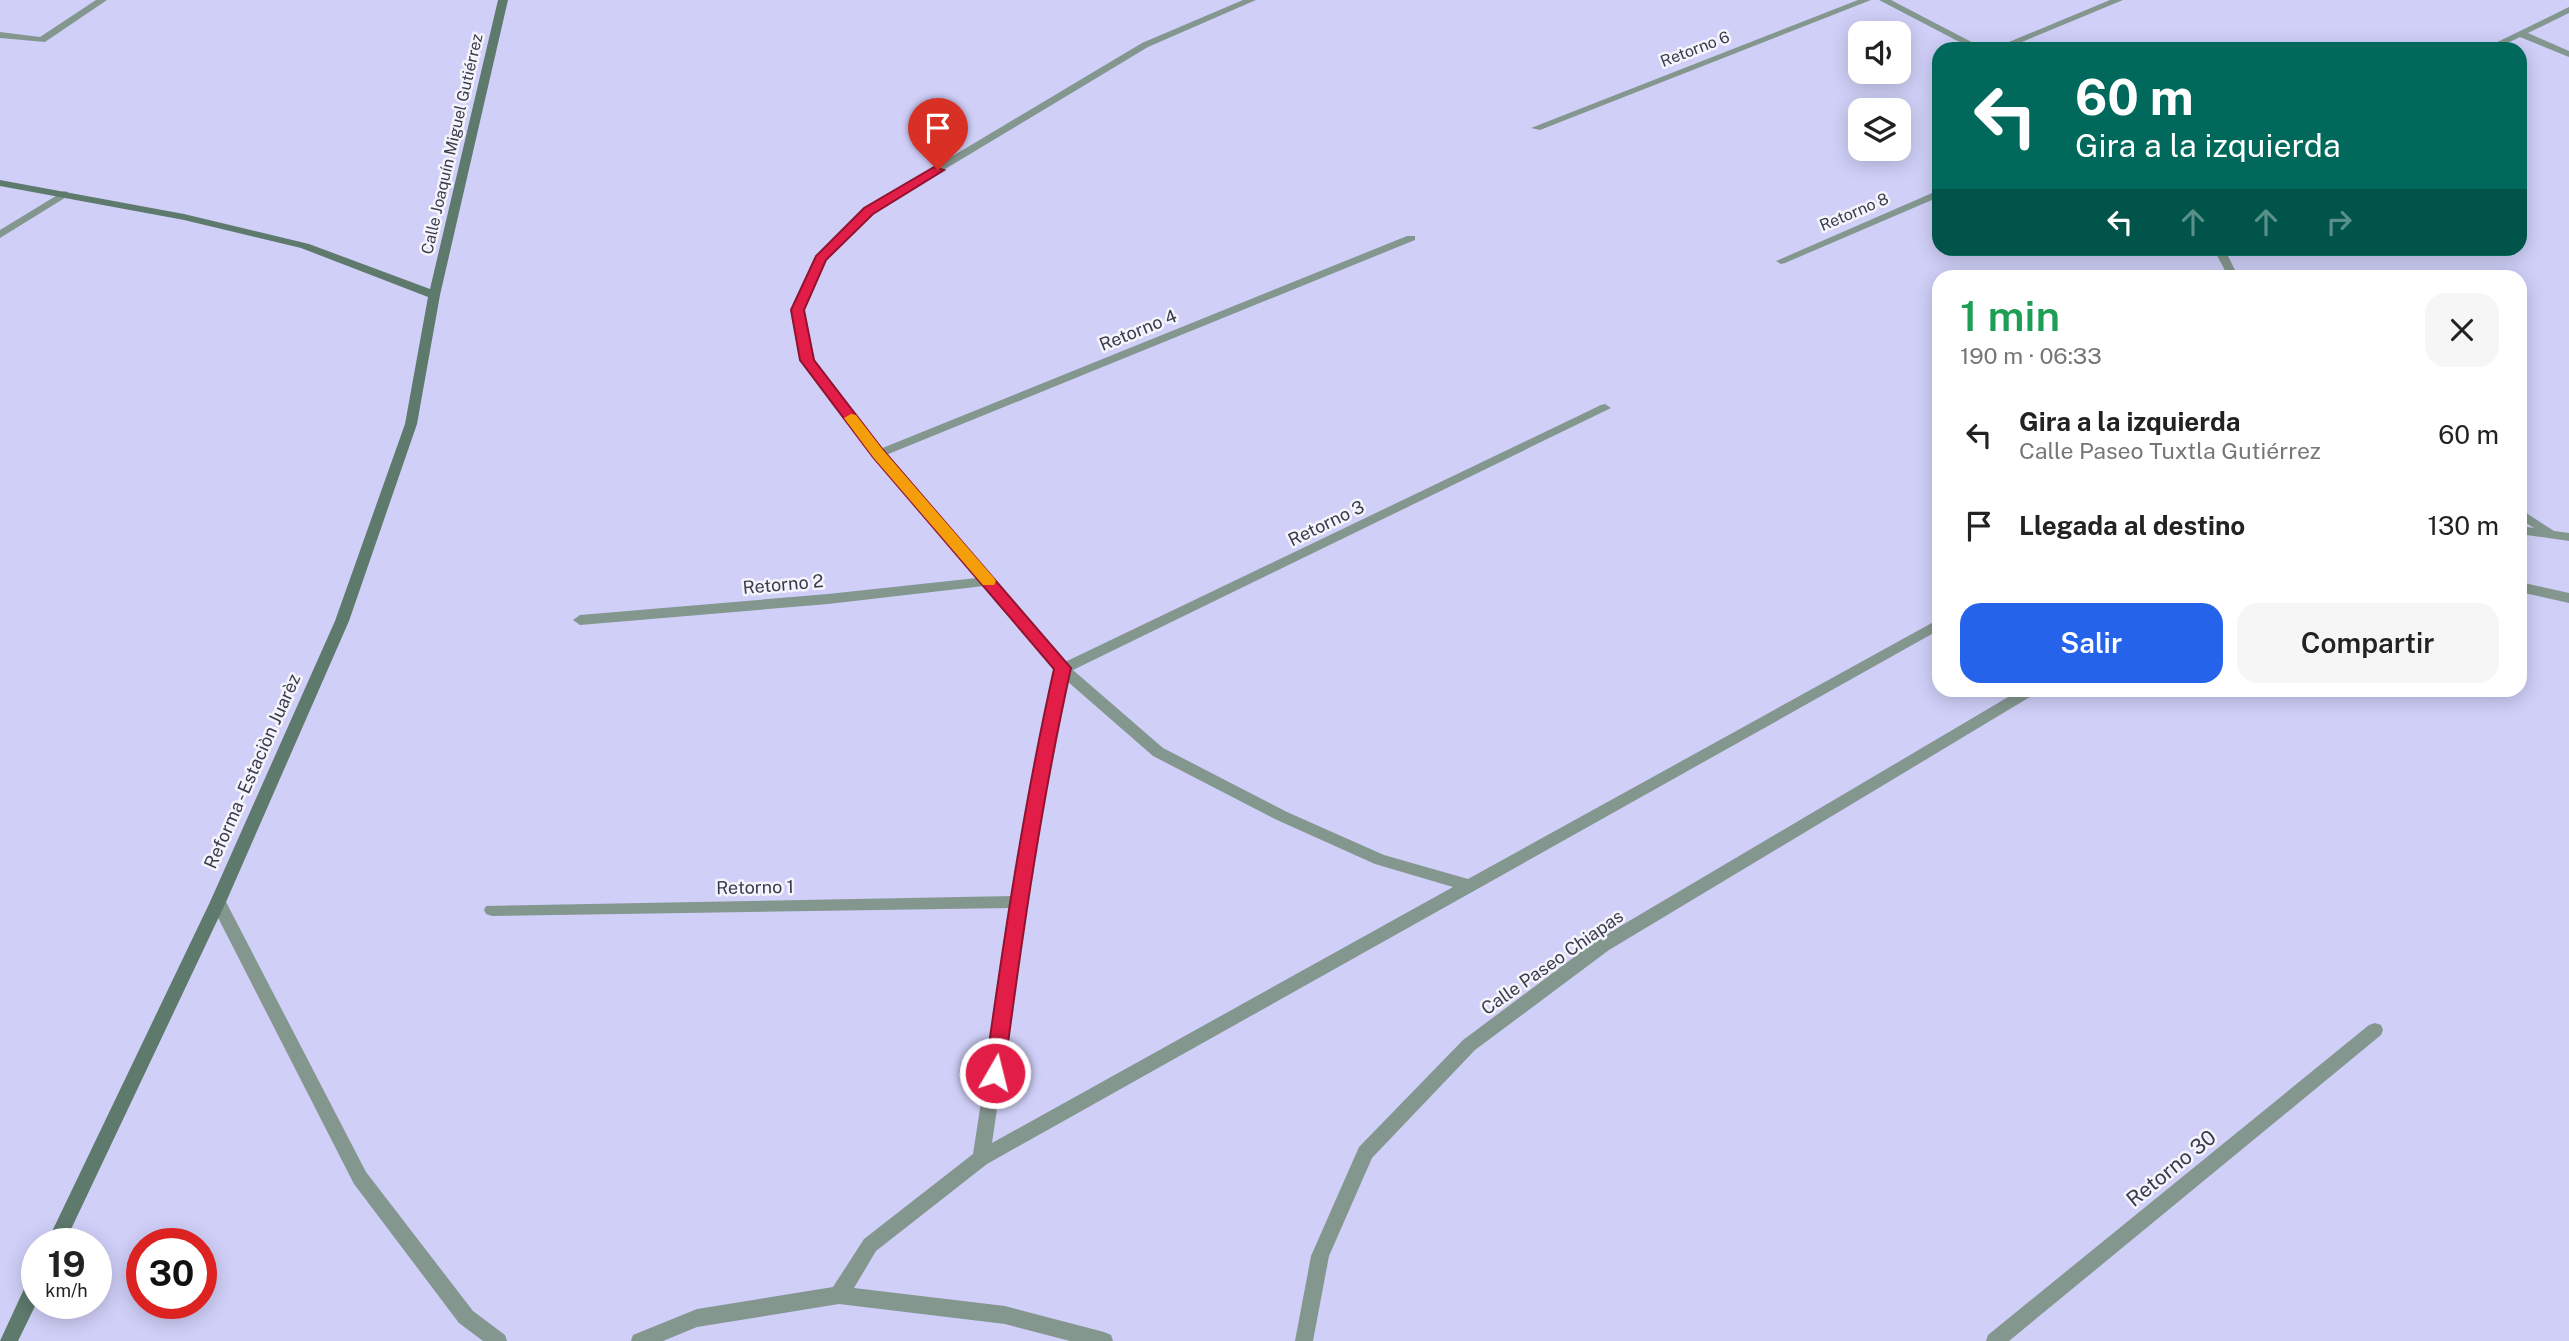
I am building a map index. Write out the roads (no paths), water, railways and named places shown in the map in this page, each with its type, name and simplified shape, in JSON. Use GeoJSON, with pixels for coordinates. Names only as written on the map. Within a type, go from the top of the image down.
{"type":"FeatureCollection","features":[{"type":"Feature","properties":{"kind":"main road","name":"Calle Joaquín Miguel Gutiérrez"},"geometry":{"type":"LineString","coordinates":[[434,295],[503,0]]}},
{"type":"Feature","properties":{"kind":"main road"},"geometry":{"type":"LineString","coordinates":[[0,183],[184,217],[304,246],[434,295]]}},
{"type":"Feature","properties":{"kind":"main road","name":"Reforma - Estaciòn Juarèz"},"geometry":{"type":"LineString","coordinates":[[63,1228],[218,902],[342,621],[411,424],[434,295]]}},
{"type":"Feature","properties":{"kind":"main road"},"geometry":{"type":"LineString","coordinates":[[8,1341],[21,1315]]}},
{"type":"Feature","properties":{"kind":"street"},"geometry":{"type":"LineString","coordinates":[[0,35],[42,40],[102,0]]}},
{"type":"Feature","properties":{"kind":"street"},"geometry":{"type":"LineString","coordinates":[[1251,0],[1145,45],[869,211],[821,259],[797,310],[807,360],[878,454],[1063,668],[1158,752],[1282,816],[1380,860],[1467,885]]}},
{"type":"Feature","properties":{"kind":"street","name":"Retorno 6"},"geometry":{"type":"LineString","coordinates":[[1536,128],[1866,0]]}},
{"type":"Feature","properties":{"kind":"street"},"geometry":{"type":"LineString","coordinates":[[1884,0],[1966,42]]}},
{"type":"Feature","properties":{"kind":"street"},"geometry":{"type":"LineString","coordinates":[[2014,42],[2118,0]]}},
{"type":"Feature","properties":{"kind":"street"},"geometry":{"type":"LineString","coordinates":[[2504,42],[2569,10]]}},
{"type":"Feature","properties":{"kind":"street"},"geometry":{"type":"LineString","coordinates":[[2522,34],[2569,54]]}},
{"type":"Feature","properties":{"kind":"street"},"geometry":{"type":"LineString","coordinates":[[0,235],[64,194]]}},
{"type":"Feature","properties":{"kind":"street","name":"Retorno 8"},"geometry":{"type":"LineString","coordinates":[[1781,261],[1932,196]]}},
{"type":"Feature","properties":{"kind":"street","name":"Retorno 4"},"geometry":{"type":"LineString","coordinates":[[878,454],[1411,238]]}},
{"type":"Feature","properties":{"kind":"street","name":"Retorno 3"},"geometry":{"type":"LineString","coordinates":[[1063,668],[1605,408]]}},
{"type":"Feature","properties":{"kind":"street"},"geometry":{"type":"LineString","coordinates":[[2527,517],[2552,533]]}},
{"type":"Feature","properties":{"kind":"street"},"geometry":{"type":"LineString","coordinates":[[2527,531],[2569,537]]}},
{"type":"Feature","properties":{"kind":"street","name":"Retorno 2"},"geometry":{"type":"LineString","coordinates":[[580,620],[828,599],[989,581]]}},
{"type":"Feature","properties":{"kind":"street"},"geometry":{"type":"LineString","coordinates":[[2527,589],[2569,598]]}},
{"type":"Feature","properties":{"kind":"street"},"geometry":{"type":"LineString","coordinates":[[839,1295],[870,1245],[981,1158],[1932,628]]}},
{"type":"Feature","properties":{"kind":"street"},"geometry":{"type":"LineString","coordinates":[[981,1158],[1017,902],[1040,768],[1063,668]]}},
{"type":"Feature","properties":{"kind":"street","name":"Calle Paseo Chiapas"},"geometry":{"type":"LineString","coordinates":[[1304,1341],[1320,1256],[1365,1153],[1469,1045],[1603,945],[2018,697]]}},
{"type":"Feature","properties":{"kind":"street"},"geometry":{"type":"LineString","coordinates":[[218,902],[360,1178],[466,1317],[498,1341]]}},
{"type":"Feature","properties":{"kind":"street","name":"Retorno 1"},"geometry":{"type":"LineString","coordinates":[[492,910],[1017,902]]}},
{"type":"Feature","properties":{"kind":"street","name":"Retorno 30"},"geometry":{"type":"LineString","coordinates":[[1996,1341],[2375,1030]]}},
{"type":"Feature","properties":{"kind":"street"},"geometry":{"type":"LineString","coordinates":[[640,1341],[697,1318],[839,1295],[1005,1315],[1104,1341]]}}]}
